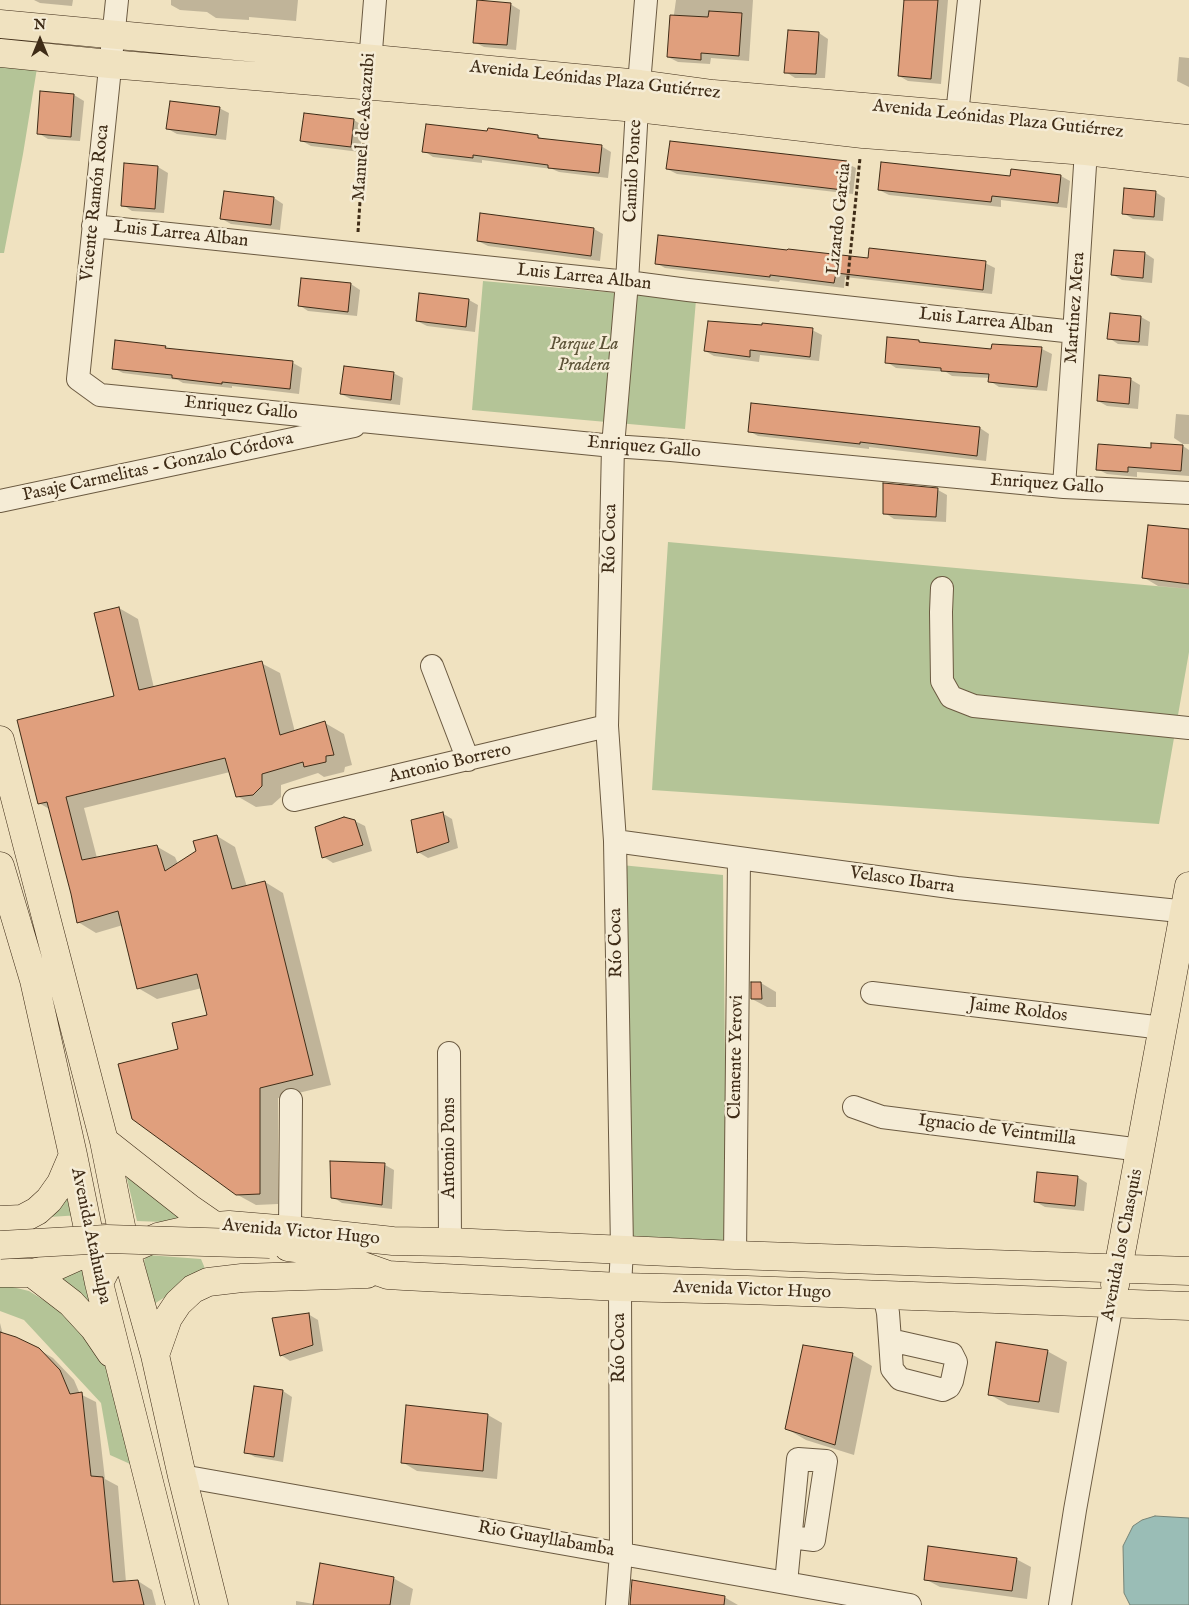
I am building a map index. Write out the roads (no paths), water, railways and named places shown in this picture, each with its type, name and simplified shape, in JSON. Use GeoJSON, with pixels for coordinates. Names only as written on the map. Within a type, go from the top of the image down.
{"type":"FeatureCollection","features":[{"type":"Feature","properties":{"kind":"main road","name":"Avenida Leónidas Plaza Gutiérrez"},"geometry":{"type":"LineString","coordinates":[[0,24],[370,59],[638,96],[863,134],[1087,140],[1189,139]]}},
{"type":"Feature","properties":{"kind":"main road","name":"Avenida Leónidas Plaza Gutiérrez"},"geometry":{"type":"LineString","coordinates":[[0,53],[368,86],[638,96],[713,94],[957,115],[1087,140],[1189,163]]}},
{"type":"Feature","properties":{"kind":"main road","name":"Avenida Atahualpa"},"geometry":{"type":"LineString","coordinates":[[0,740],[104,1141],[126,1251],[155,1356],[214,1605]]}},
{"type":"Feature","properties":{"kind":"main road","name":"Avenida Atahualpa"},"geometry":{"type":"LineString","coordinates":[[0,866],[34,980],[99,1283],[180,1605]]}},
{"type":"Feature","properties":{"kind":"main road","name":"Avenida los Chasquis"},"geometry":{"type":"LineString","coordinates":[[1112,1303],[1188,903]]}},
{"type":"Feature","properties":{"kind":"main road"},"geometry":{"type":"LineString","coordinates":[[104,1141],[189,1208],[222,1226],[224,1260],[231,1270],[242,1278]]}},
{"type":"Feature","properties":{"kind":"main road"},"geometry":{"type":"LineString","coordinates":[[11,1219],[37,1211],[50,1200],[61,1183],[73,1155]]}},
{"type":"Feature","properties":{"kind":"main road"},"geometry":{"type":"LineString","coordinates":[[11,1219],[29,1227],[32,1242],[30,1257],[15,1273]]}},
{"type":"Feature","properties":{"kind":"main road"},"geometry":{"type":"LineString","coordinates":[[15,1273],[52,1268],[92,1250],[107,1236],[119,1220]]}},
{"type":"Feature","properties":{"kind":"main road","name":"Avenida Victor Hugo"},"geometry":{"type":"LineString","coordinates":[[99,1283],[106,1270],[126,1251],[158,1237],[184,1231],[222,1226],[280,1237],[383,1273],[431,1277],[620,1287],[1189,1306]]}},
{"type":"Feature","properties":{"kind":"main road","name":"Avenida Victor Hugo"},"geometry":{"type":"LineString","coordinates":[[0,1245],[107,1239],[280,1237],[1189,1270]]}},
{"type":"Feature","properties":{"kind":"main road","name":"Avenida Victor Hugo"},"geometry":{"type":"LineString","coordinates":[[320,1251],[394,1241]]}},
{"type":"Feature","properties":{"kind":"main road"},"geometry":{"type":"LineString","coordinates":[[15,1273],[72,1303],[94,1328],[120,1368]]}},
{"type":"Feature","properties":{"kind":"main road"},"geometry":{"type":"LineString","coordinates":[[155,1356],[168,1318],[178,1303],[193,1289],[208,1282],[242,1278],[383,1273]]}},
{"type":"Feature","properties":{"kind":"street","name":"Vicente Ramón Roca"},"geometry":{"type":"LineString","coordinates":[[100,395],[78,378],[117,0]]}},
{"type":"Feature","properties":{"kind":"street","name":"Manuel de Ascazubi"},"geometry":{"type":"LineString","coordinates":[[368,86],[375,0]]}},
{"type":"Feature","properties":{"kind":"street","name":"Camilo Ponce"},"geometry":{"type":"LineString","coordinates":[[628,282],[638,96],[646,0]]}},
{"type":"Feature","properties":{"kind":"street"},"geometry":{"type":"LineString","coordinates":[[957,115],[969,0]]}},
{"type":"Feature","properties":{"kind":"street","name":"Martinez Mera"},"geometry":{"type":"LineString","coordinates":[[1064,488],[1087,140]]}},
{"type":"Feature","properties":{"kind":"street","name":"Luis Larrea Alban"},"geometry":{"type":"LineString","coordinates":[[94,226],[628,282],[1074,332]]}},
{"type":"Feature","properties":{"kind":"street","name":"Río Coca"},"geometry":{"type":"LineString","coordinates":[[617,1605],[621,1553],[620,1287],[622,1249],[615,841],[607,726],[613,446],[628,282]]}},
{"type":"Feature","properties":{"kind":"street","name":"Enriquez Gallo"},"geometry":{"type":"LineString","coordinates":[[100,395],[613,446],[1064,488],[1189,493]]}},
{"type":"Feature","properties":{"kind":"street","name":"Pasaje Carmelitas - Gonzalo Córdova"},"geometry":{"type":"LineString","coordinates":[[0,501],[374,422]]}},
{"type":"Feature","properties":{"kind":"street"},"geometry":{"type":"LineString","coordinates":[[942,588],[942,681],[951,697],[974,706],[1189,728]]}},
{"type":"Feature","properties":{"kind":"street"},"geometry":{"type":"LineString","coordinates":[[432,666],[468,760]]}},
{"type":"Feature","properties":{"kind":"street","name":"Antonio Borrero"},"geometry":{"type":"LineString","coordinates":[[294,800],[607,726]]}},
{"type":"Feature","properties":{"kind":"street","name":"Velasco Ibarra"},"geometry":{"type":"LineString","coordinates":[[615,841],[957,888],[1188,903]]}},
{"type":"Feature","properties":{"kind":"street","name":"Clemente Yerovi"},"geometry":{"type":"LineString","coordinates":[[735,1255],[739,859]]}},
{"type":"Feature","properties":{"kind":"street","name":"Jaime Roldos"},"geometry":{"type":"LineString","coordinates":[[872,993],[1163,1028]]}},
{"type":"Feature","properties":{"kind":"street","name":"Antonio Pons"},"geometry":{"type":"LineString","coordinates":[[449,1054],[450,1242]]}},
{"type":"Feature","properties":{"kind":"street"},"geometry":{"type":"LineString","coordinates":[[280,1237],[291,1100]]}},
{"type":"Feature","properties":{"kind":"street","name":"Ignacio de Veintmilla"},"geometry":{"type":"LineString","coordinates":[[854,1107],[882,1116],[1141,1150]]}},
{"type":"Feature","properties":{"kind":"street"},"geometry":{"type":"LineString","coordinates":[[884,1295],[888,1313],[890,1340]]}},
{"type":"Feature","properties":{"kind":"street","name":"Avenida los Chasquis"},"geometry":{"type":"LineString","coordinates":[[1060,1605],[1112,1303]]}},
{"type":"Feature","properties":{"kind":"street","name":"Rio Guayllabamba"},"geometry":{"type":"LineString","coordinates":[[182,1476],[910,1605]]}},
{"type":"Feature","properties":{"kind":"street"},"geometry":{"type":"LineString","coordinates":[[786,1583],[791,1538]]}},
{"type":"Feature","properties":{"kind":"water"},"geometry":{"type":"Polygon","coordinates":[[[1155,1516],[1189,1518],[1189,1605],[1130,1605],[1124,1593],[1123,1546],[1133,1526],[1142,1520],[1155,1516]]]}},
{"type":"Feature","properties":{"kind":"park label","name":"Parque La Pradera"},"geometry":{"type":"Point","coordinates":[584,355]}}]}
